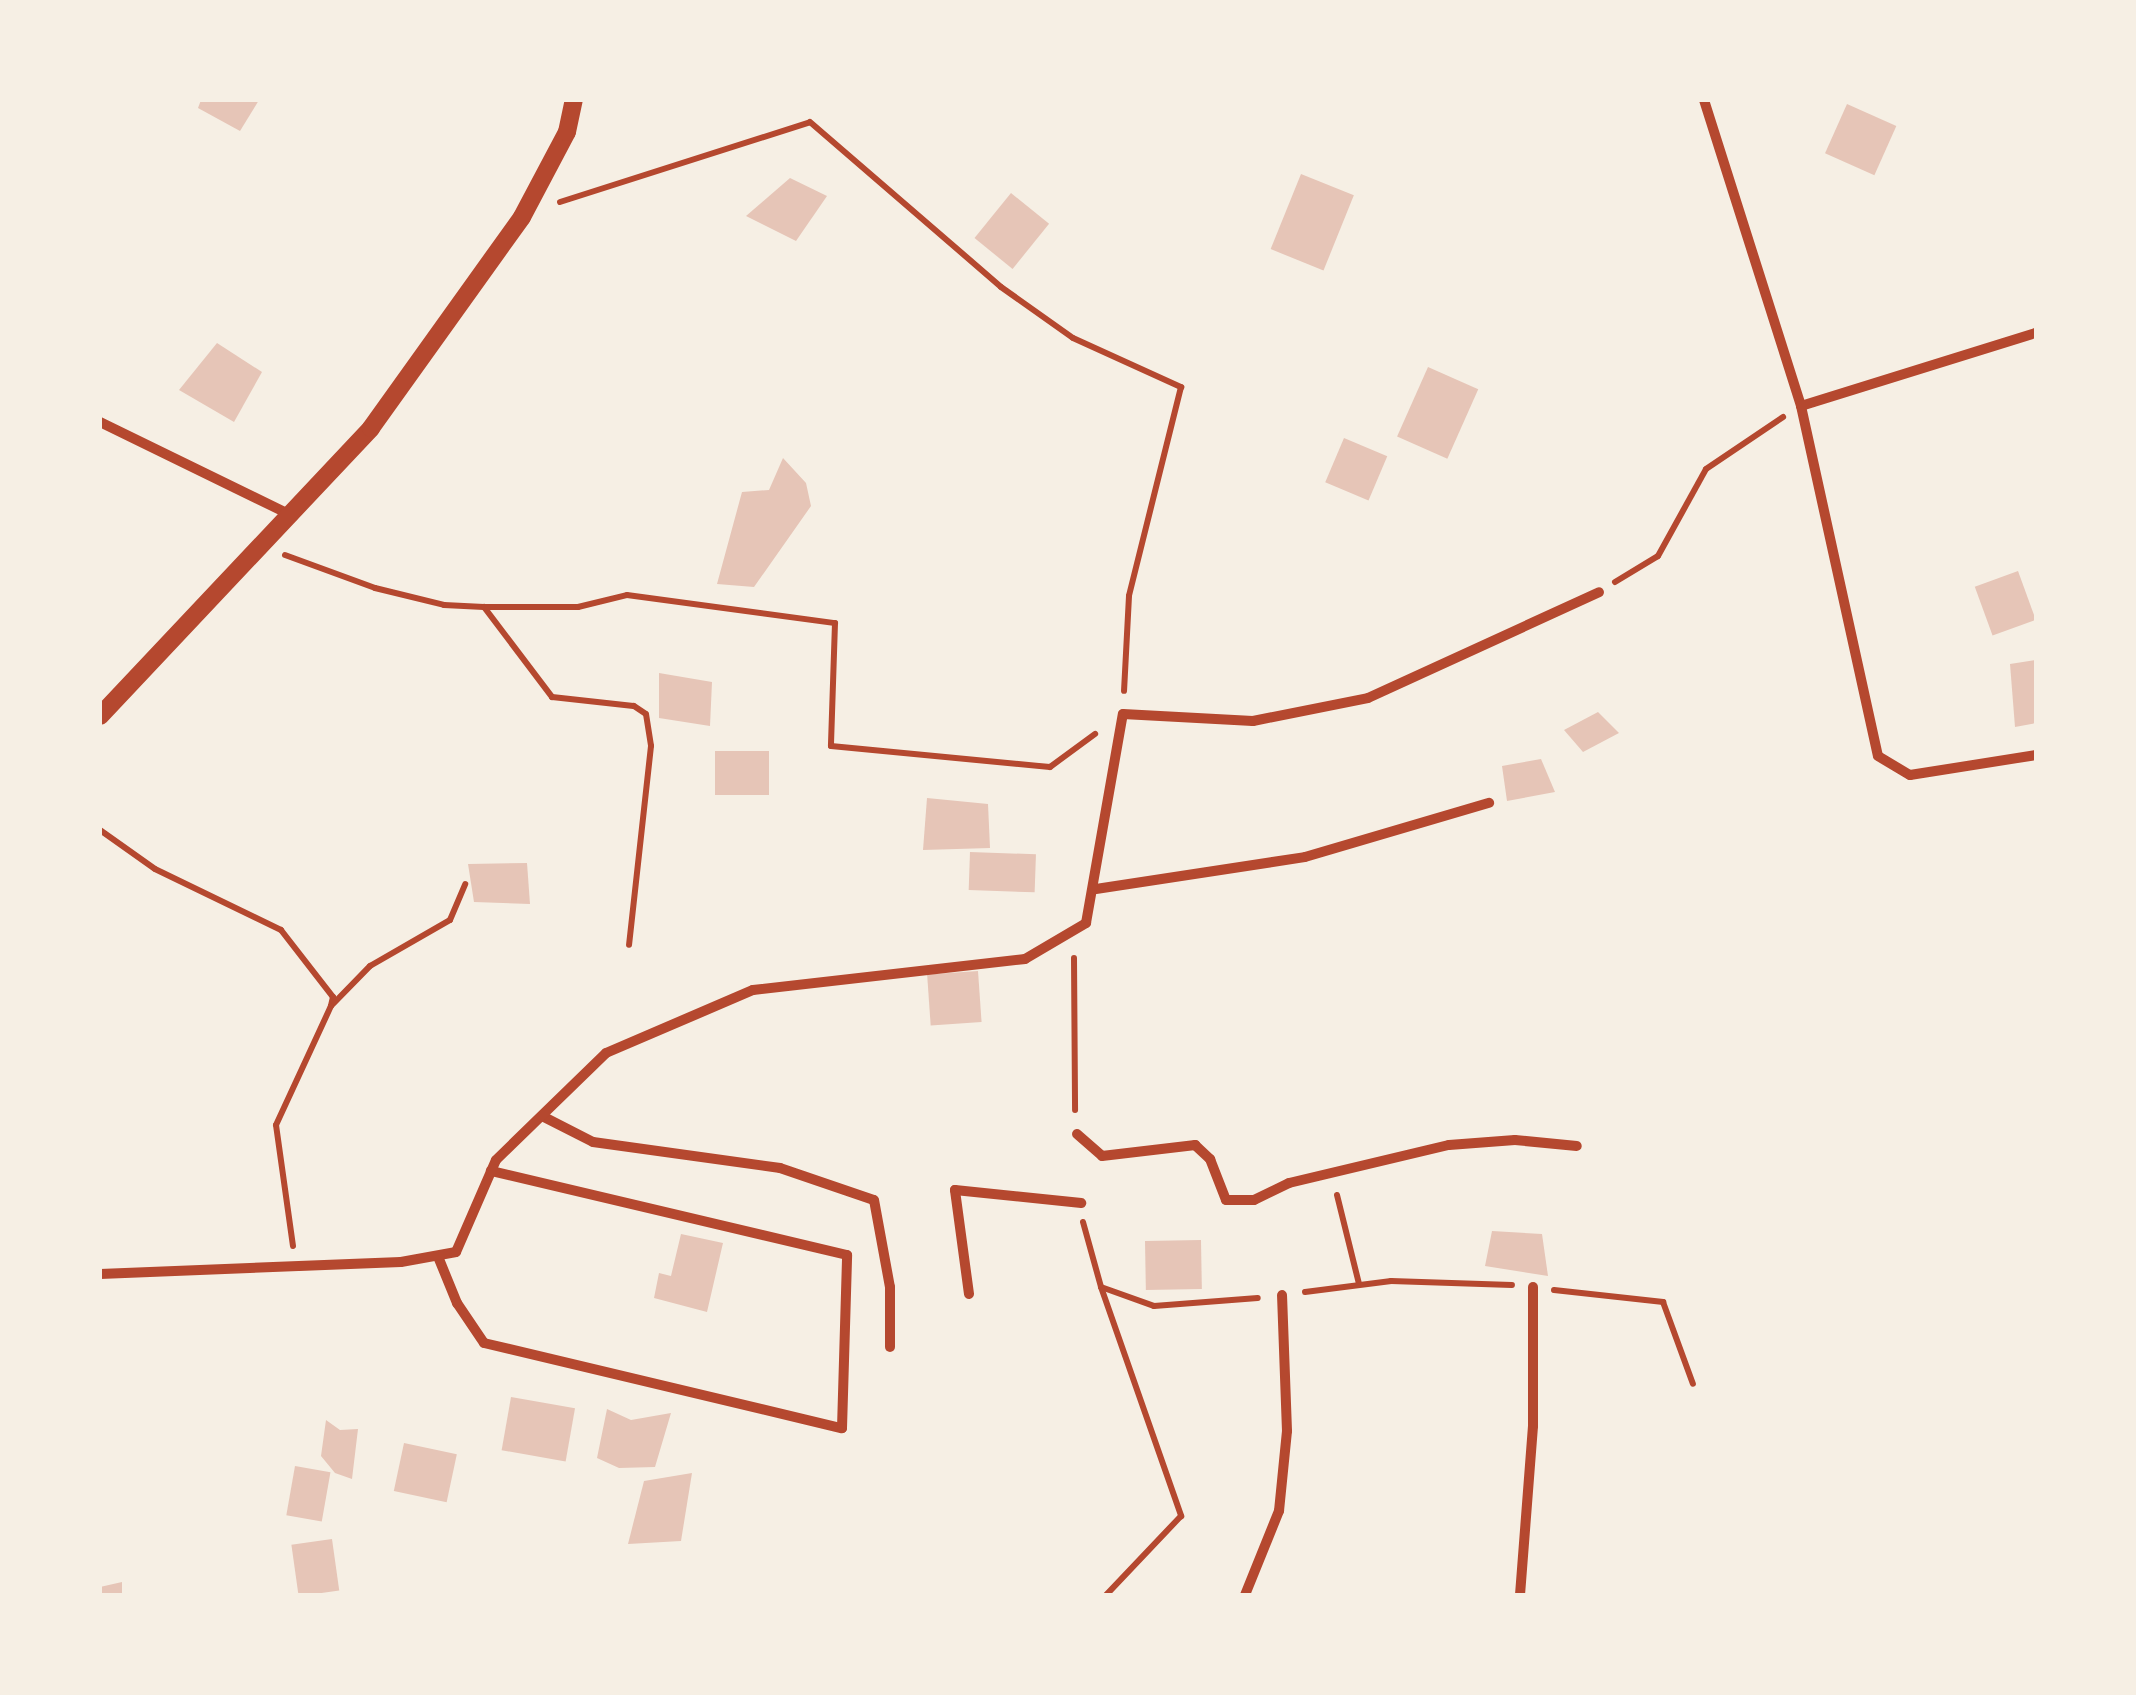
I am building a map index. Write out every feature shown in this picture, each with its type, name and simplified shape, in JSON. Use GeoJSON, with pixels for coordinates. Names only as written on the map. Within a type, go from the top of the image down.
{"type":"FeatureCollection","features":[{"type":"Feature","properties":{"kind":"street"},"geometry":{"type":"LineString","coordinates":[[100,716],[265,547],[371,428],[522,217],[567,132],[574,100]]}},
{"type":"Feature","properties":{"kind":"street"},"geometry":{"type":"LineString","coordinates":[[1704,100],[1801,406],[1878,756],[1910,775],[2036,756]]}},
{"type":"Feature","properties":{"kind":"street"},"geometry":{"type":"LineString","coordinates":[[1801,406],[2036,333]]}},
{"type":"Feature","properties":{"kind":"street"},"geometry":{"type":"LineString","coordinates":[[100,422],[294,516]]}},
{"type":"Feature","properties":{"kind":"street"},"geometry":{"type":"LineString","coordinates":[[100,1274],[439,1259],[456,1252],[491,1171],[606,1053],[753,990],[1025,958],[1086,923],[1096,890],[1123,714],[1253,720],[1368,698],[1599,592]]}},
{"type":"Feature","properties":{"kind":"street"},"geometry":{"type":"LineString","coordinates":[[1096,890],[1305,857],[1489,803]]}},
{"type":"Feature","properties":{"kind":"street"},"geometry":{"type":"LineString","coordinates":[[542,1116],[593,1142],[780,1168],[874,1200],[890,1287],[890,1347]]}},
{"type":"Feature","properties":{"kind":"street"},"geometry":{"type":"LineString","coordinates":[[1076,1134],[1102,1156],[1195,1145],[1210,1160],[1226,1200],[1254,1200],[1289,1183],[1449,1145],[1515,1140],[1577,1146]]}},
{"type":"Feature","properties":{"kind":"street"},"geometry":{"type":"LineString","coordinates":[[439,1259],[456,1303],[484,1343],[842,1428],[846,1255],[491,1171]]}},
{"type":"Feature","properties":{"kind":"street"},"geometry":{"type":"LineString","coordinates":[[969,1294],[955,1190],[1080,1203]]}},
{"type":"Feature","properties":{"kind":"street"},"geometry":{"type":"LineString","coordinates":[[1520,1595],[1533,1426],[1532,1287]]}},
{"type":"Feature","properties":{"kind":"street"},"geometry":{"type":"LineString","coordinates":[[1245,1595],[1279,1510],[1287,1430],[1282,1295]]}},
{"type":"Feature","properties":{"kind":"path"},"geometry":{"type":"LineString","coordinates":[[265,547],[374,588],[444,606],[578,607],[628,594],[834,623],[831,746],[1050,766],[1123,714],[1129,596],[1181,387],[1072,338],[1001,288],[810,122],[522,217]]}},
{"type":"Feature","properties":{"kind":"path"},"geometry":{"type":"LineString","coordinates":[[1599,592],[1658,556],[1706,468],[1801,406]]}},
{"type":"Feature","properties":{"kind":"path"},"geometry":{"type":"LineString","coordinates":[[484,607],[552,697],[634,706],[646,714],[651,746],[629,945]]}},
{"type":"Feature","properties":{"kind":"path"},"geometry":{"type":"LineString","coordinates":[[100,830],[155,869],[281,930],[333,997],[276,1125],[291,1199],[294,1266]]}},
{"type":"Feature","properties":{"kind":"path"},"geometry":{"type":"LineString","coordinates":[[331,1006],[370,966],[450,920],[464,884]]}},
{"type":"Feature","properties":{"kind":"path"},"geometry":{"type":"LineString","coordinates":[[1074,932],[1076,1134]]}},
{"type":"Feature","properties":{"kind":"path"},"geometry":{"type":"LineString","coordinates":[[1330,1175],[1360,1285]]}},
{"type":"Feature","properties":{"kind":"path"},"geometry":{"type":"LineString","coordinates":[[1080,1203],[1101,1287],[1181,1516],[1106,1595]]}},
{"type":"Feature","properties":{"kind":"path"},"geometry":{"type":"LineString","coordinates":[[1101,1287],[1154,1306],[1360,1285],[1532,1287],[1663,1302],[1693,1384]]}},
{"type":"Feature","properties":{"kind":"building"},"geometry":{"type":"Polygon","coordinates":[[[201,100],[259,100],[240,131],[198,108],[201,100]]]}},
{"type":"Feature","properties":{"kind":"building"},"geometry":{"type":"Polygon","coordinates":[[[1847,104],[1896,126],[1874,175],[1825,153],[1847,104]]]}},
{"type":"Feature","properties":{"kind":"building"},"geometry":{"type":"Polygon","coordinates":[[[1301,174],[1354,195],[1324,270],[1271,249],[1301,174]]]}},
{"type":"Feature","properties":{"kind":"building"},"geometry":{"type":"Polygon","coordinates":[[[790,178],[827,196],[796,241],[746,216],[790,178]]]}},
{"type":"Feature","properties":{"kind":"building"},"geometry":{"type":"Polygon","coordinates":[[[1011,193],[1049,224],[1013,269],[974,238],[1011,193]]]}},
{"type":"Feature","properties":{"kind":"building"},"geometry":{"type":"Polygon","coordinates":[[[217,343],[262,372],[234,422],[179,390],[217,343]]]}},
{"type":"Feature","properties":{"kind":"building"},"geometry":{"type":"Polygon","coordinates":[[[1428,367],[1478,389],[1447,459],[1397,436],[1428,367]]]}},
{"type":"Feature","properties":{"kind":"building"},"geometry":{"type":"Polygon","coordinates":[[[1344,438],[1387,456],[1369,501],[1325,482],[1344,438]]]}},
{"type":"Feature","properties":{"kind":"building"},"geometry":{"type":"Polygon","coordinates":[[[783,458],[806,483],[811,506],[754,587],[717,584],[742,492],[769,490],[783,458]]]}},
{"type":"Feature","properties":{"kind":"building"},"geometry":{"type":"Polygon","coordinates":[[[2018,571],[2036,620],[1993,636],[1975,587],[2018,571]]]}},
{"type":"Feature","properties":{"kind":"building"},"geometry":{"type":"Polygon","coordinates":[[[2036,660],[2036,723],[2015,727],[2010,664],[2036,660]]]}},
{"type":"Feature","properties":{"kind":"building"},"geometry":{"type":"Polygon","coordinates":[[[659,673],[712,682],[710,726],[659,718],[659,673]]]}},
{"type":"Feature","properties":{"kind":"building"},"geometry":{"type":"Polygon","coordinates":[[[1598,712],[1619,733],[1583,752],[1564,730],[1598,712]]]}},
{"type":"Feature","properties":{"kind":"building"},"geometry":{"type":"Polygon","coordinates":[[[715,751],[769,751],[769,795],[715,795],[715,751]]]}},
{"type":"Feature","properties":{"kind":"building"},"geometry":{"type":"Polygon","coordinates":[[[1541,759],[1555,792],[1507,801],[1502,766],[1541,759]]]}},
{"type":"Feature","properties":{"kind":"building"},"geometry":{"type":"Polygon","coordinates":[[[927,798],[988,804],[990,848],[923,850],[927,798]]]}},
{"type":"Feature","properties":{"kind":"building"},"geometry":{"type":"Polygon","coordinates":[[[970,852],[1036,854],[1035,892],[969,890],[970,852]]]}},
{"type":"Feature","properties":{"kind":"building"},"geometry":{"type":"Polygon","coordinates":[[[527,863],[530,904],[474,902],[468,864],[527,863]]]}},
{"type":"Feature","properties":{"kind":"building"},"geometry":{"type":"Polygon","coordinates":[[[978,971],[982,1022],[931,1025],[927,975],[978,971]]]}},
{"type":"Feature","properties":{"kind":"building"},"geometry":{"type":"Polygon","coordinates":[[[1492,1231],[1542,1234],[1548,1276],[1485,1266],[1492,1231]]]}},
{"type":"Feature","properties":{"kind":"building"},"geometry":{"type":"Polygon","coordinates":[[[681,1234],[723,1243],[707,1312],[654,1298],[659,1273],[671,1276],[681,1234]]]}},
{"type":"Feature","properties":{"kind":"building"},"geometry":{"type":"Polygon","coordinates":[[[1201,1240],[1202,1289],[1146,1290],[1145,1241],[1201,1240]]]}},
{"type":"Feature","properties":{"kind":"building"},"geometry":{"type":"Polygon","coordinates":[[[511,1397],[575,1408],[566,1461],[502,1450],[511,1397]]]}},
{"type":"Feature","properties":{"kind":"building"},"geometry":{"type":"Polygon","coordinates":[[[607,1409],[631,1420],[671,1413],[655,1467],[619,1468],[597,1458],[607,1409]]]}},
{"type":"Feature","properties":{"kind":"building"},"geometry":{"type":"Polygon","coordinates":[[[326,1420],[340,1430],[358,1429],[352,1479],[335,1473],[321,1456],[326,1420]]]}},
{"type":"Feature","properties":{"kind":"building"},"geometry":{"type":"Polygon","coordinates":[[[404,1443],[457,1454],[447,1502],[394,1491],[404,1443]]]}},
{"type":"Feature","properties":{"kind":"building"},"geometry":{"type":"Polygon","coordinates":[[[295,1466],[330,1472],[322,1521],[286,1515],[295,1466]]]}},
{"type":"Feature","properties":{"kind":"building"},"geometry":{"type":"Polygon","coordinates":[[[692,1473],[681,1541],[628,1544],[644,1481],[692,1473]]]}},
{"type":"Feature","properties":{"kind":"building"},"geometry":{"type":"Polygon","coordinates":[[[332,1539],[339,1590],[298,1595],[291,1545],[332,1539]]]}},
{"type":"Feature","properties":{"kind":"building"},"geometry":{"type":"Polygon","coordinates":[[[122,1582],[122,1595],[100,1595],[100,1587],[122,1582]]]}}]}
